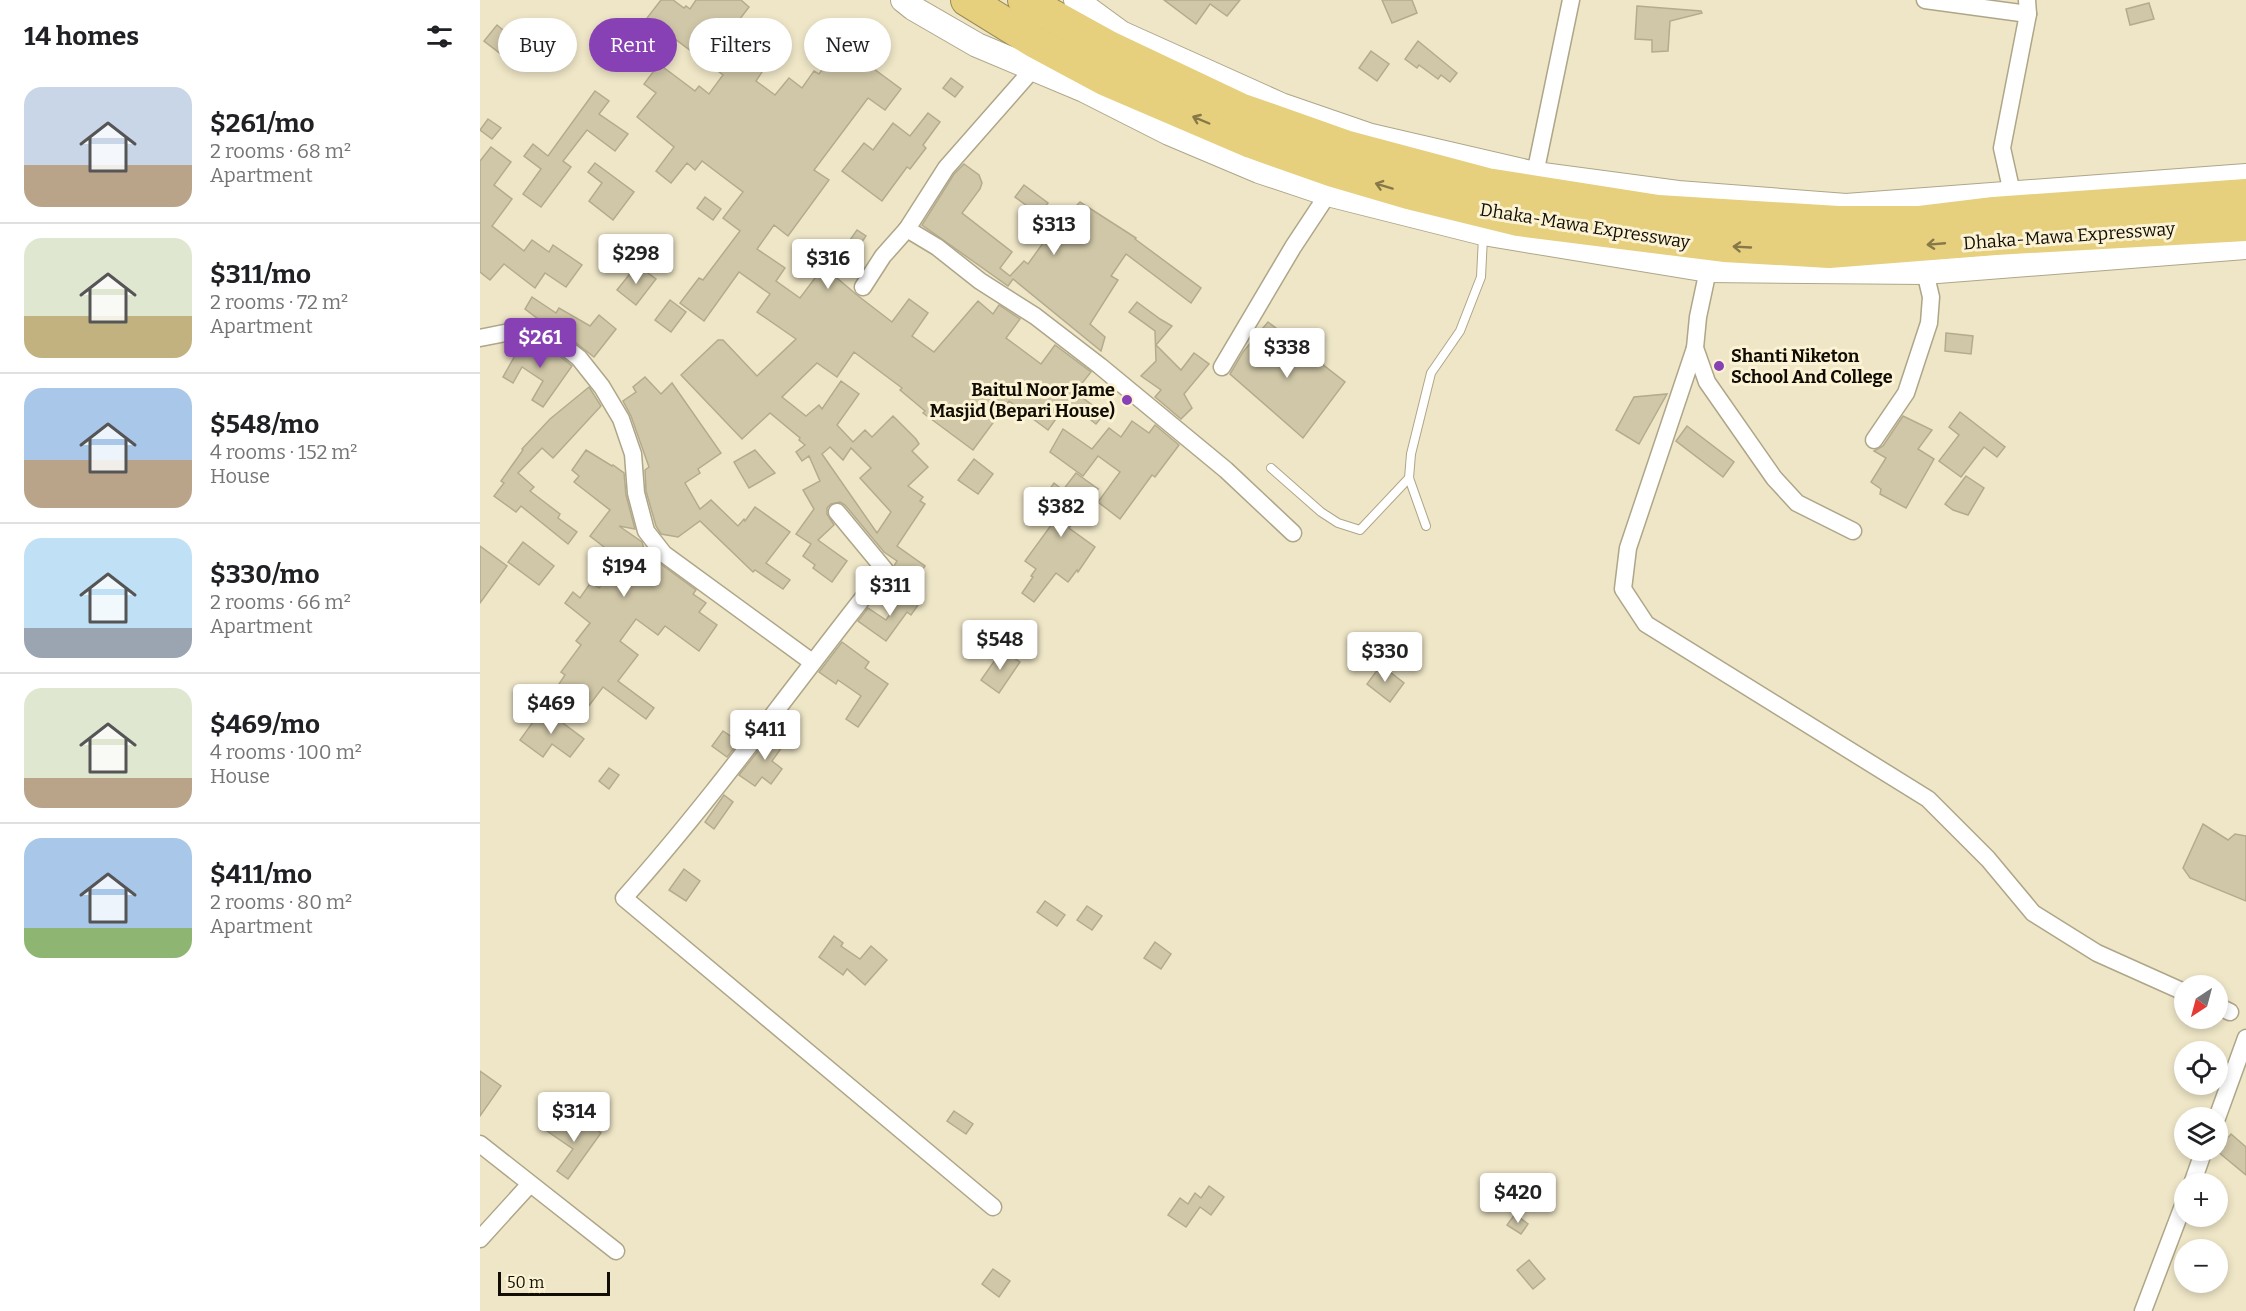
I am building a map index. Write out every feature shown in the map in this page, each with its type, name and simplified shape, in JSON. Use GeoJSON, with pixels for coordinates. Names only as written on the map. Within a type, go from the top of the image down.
{"type":"FeatureCollection","features":[{"type":"Feature","properties":{"kind":"highway","name":"Dhaka-Mawa Expressway"},"geometry":{"type":"LineString","coordinates":[[967,0],[1035,42],[1104,79],[1251,142],[1333,171],[1407,193],[1518,220],[1724,246],[1829,252],[1995,239],[2246,225]]}},
{"type":"Feature","properties":{"kind":"highway","name":"Dhaka-Mawa Expressway"},"geometry":{"type":"LineString","coordinates":[[1024,0],[1109,47],[1240,109],[1348,147],[1487,184],[1658,211],[1838,222],[1920,222],[1994,213],[2246,195]]}},
{"type":"Feature","properties":{"kind":"main road"},"geometry":{"type":"LineString","coordinates":[[903,0],[977,45],[1084,90],[1169,133],[1259,171],[1328,194],[1483,233],[1708,270],[1925,272],[2246,247]]}},
{"type":"Feature","properties":{"kind":"main road"},"geometry":{"type":"LineString","coordinates":[[1076,0],[1121,33],[1281,105],[1371,136],[1535,174],[1678,193],[1846,206],[2246,176]]}},
{"type":"Feature","properties":{"kind":"street"},"geometry":{"type":"LineString","coordinates":[[1535,174],[1571,0]]}},
{"type":"Feature","properties":{"kind":"street"},"geometry":{"type":"LineString","coordinates":[[1925,0],[2027,7],[2002,148],[2012,193]]}},
{"type":"Feature","properties":{"kind":"street"},"geometry":{"type":"LineString","coordinates":[[863,287],[883,256],[907,229],[946,168],[1033,69]]}},
{"type":"Feature","properties":{"kind":"street"},"geometry":{"type":"LineString","coordinates":[[1222,367],[1293,247],[1328,194]]}},
{"type":"Feature","properties":{"kind":"street"},"geometry":{"type":"LineString","coordinates":[[907,229],[938,247],[980,281],[1035,316],[1100,366],[1226,470],[1293,534]]}},
{"type":"Feature","properties":{"kind":"street"},"geometry":{"type":"LineString","coordinates":[[1708,270],[1698,317],[1695,348],[1628,548],[1623,589],[1646,624],[1928,799],[1988,859],[2033,913],[2097,953],[2174,988]]}},
{"type":"Feature","properties":{"kind":"street"},"geometry":{"type":"LineString","coordinates":[[1874,440],[1906,393],[1929,323],[1930,297],[1925,272]]}},
{"type":"Feature","properties":{"kind":"street"},"geometry":{"type":"LineString","coordinates":[[480,338],[530,328],[551,336],[579,358],[602,387],[621,419],[633,454],[636,493],[646,531],[664,554],[812,662]]}},
{"type":"Feature","properties":{"kind":"street"},"geometry":{"type":"LineString","coordinates":[[1695,348],[1707,382],[1774,478],[1797,503],[1852,531]]}},
{"type":"Feature","properties":{"kind":"street"},"geometry":{"type":"LineString","coordinates":[[837,512],[885,570],[662,856],[624,898],[993,1208]]}},
{"type":"Feature","properties":{"kind":"street"},"geometry":{"type":"LineString","coordinates":[[2221,1107],[2246,1038]]}},
{"type":"Feature","properties":{"kind":"street"},"geometry":{"type":"LineString","coordinates":[[480,1144],[616,1251]]}},
{"type":"Feature","properties":{"kind":"street"},"geometry":{"type":"LineString","coordinates":[[480,1239],[531,1184]]}},
{"type":"Feature","properties":{"kind":"street"},"geometry":{"type":"LineString","coordinates":[[2143,1311],[2175,1227]]}},
{"type":"Feature","properties":{"kind":"lane"},"geometry":{"type":"LineString","coordinates":[[1426,526],[1409,478],[1411,454],[1431,373],[1460,331],[1481,277],[1483,233]]}},
{"type":"Feature","properties":{"kind":"lane"},"geometry":{"type":"LineString","coordinates":[[1271,468],[1321,512],[1338,523],[1360,530],[1409,478]]}},
{"type":"Feature","properties":{"kind":"building"},"geometry":{"type":"Polygon","coordinates":[[[661,0],[673,0],[684,8],[686,6],[690,9],[696,0],[741,0],[749,7],[741,18],[689,18],[689,50],[677,40],[677,18],[647,18],[661,0]]]}},
{"type":"Feature","properties":{"kind":"building"},"geometry":{"type":"Polygon","coordinates":[[[1164,0],[1240,0],[1227,16],[1210,4],[1196,24],[1164,0]]]}},
{"type":"Feature","properties":{"kind":"building"},"geometry":{"type":"Polygon","coordinates":[[[1382,0],[1412,0],[1417,13],[1392,23],[1382,0]]]}},
{"type":"Feature","properties":{"kind":"building"},"geometry":{"type":"Polygon","coordinates":[[[2149,3],[2154,19],[2130,25],[2126,9],[2149,3]]]}},
{"type":"Feature","properties":{"kind":"building"},"geometry":{"type":"Polygon","coordinates":[[[1637,6],[1701,11],[1702,13],[1670,21],[1668,51],[1652,52],[1652,40],[1635,39],[1637,6]]]}},
{"type":"Feature","properties":{"kind":"building"},"geometry":{"type":"Polygon","coordinates":[[[497,25],[498,26],[498,52],[484,41],[497,25]]]}},
{"type":"Feature","properties":{"kind":"building"},"geometry":{"type":"Polygon","coordinates":[[[1418,41],[1457,73],[1450,82],[1441,75],[1438,79],[1419,65],[1417,68],[1405,59],[1418,41]]]}},
{"type":"Feature","properties":{"kind":"building"},"geometry":{"type":"Polygon","coordinates":[[[1371,51],[1389,64],[1377,81],[1359,68],[1371,51]]]}},
{"type":"Feature","properties":{"kind":"building"},"geometry":{"type":"Polygon","coordinates":[[[653,72],[670,72],[695,91],[699,86],[709,94],[723,75],[719,72],[762,72],[756,81],[775,95],[789,78],[802,88],[813,72],[819,74],[820,72],[878,72],[901,89],[885,110],[868,98],[814,170],[829,180],[788,236],[774,225],[757,249],[785,268],[776,281],[800,298],[821,270],[826,274],[857,230],[866,236],[837,278],[892,322],[909,299],[928,313],[912,336],[934,352],[978,301],[993,314],[999,305],[1020,319],[1006,338],[1041,364],[1055,345],[1091,372],[1075,392],[1104,414],[1096,424],[1068,402],[1048,430],[1009,401],[973,450],[923,413],[925,411],[900,390],[902,388],[854,352],[837,377],[817,363],[782,397],[806,416],[819,405],[822,409],[841,381],[859,394],[837,425],[853,442],[865,430],[872,437],[893,416],[916,439],[919,444],[912,451],[928,467],[908,486],[923,497],[920,501],[925,504],[897,546],[925,566],[915,580],[894,566],[897,561],[884,552],[840,502],[831,504],[827,508],[827,514],[834,525],[818,540],[847,561],[832,582],[813,568],[815,565],[803,556],[811,544],[796,534],[814,509],[803,490],[820,481],[809,456],[802,461],[796,452],[805,445],[770,413],[742,439],[681,375],[718,340],[723,340],[757,376],[796,339],[757,312],[770,294],[739,272],[704,321],[680,303],[699,278],[703,280],[740,231],[723,218],[743,192],[702,161],[695,170],[687,163],[671,183],[656,171],[674,147],[637,117],[656,93],[644,84],[653,72]],[[830,447],[822,454],[877,533],[891,512],[860,478],[871,468],[851,448],[843,460],[830,447]]]}},
{"type":"Feature","properties":{"kind":"building"},"geometry":{"type":"Polygon","coordinates":[[[951,78],[963,87],[955,97],[943,88],[951,78]]]}},
{"type":"Feature","properties":{"kind":"building"},"geometry":{"type":"Polygon","coordinates":[[[595,91],[609,101],[599,114],[628,134],[615,151],[587,130],[563,161],[571,167],[541,207],[523,194],[541,169],[524,156],[533,144],[548,156],[595,91]]]}},
{"type":"Feature","properties":{"kind":"building"},"geometry":{"type":"Polygon","coordinates":[[[928,113],[940,122],[923,145],[926,148],[910,169],[907,167],[882,201],[842,171],[864,143],[873,150],[893,123],[910,136],[928,113]]]}},
{"type":"Feature","properties":{"kind":"building"},"geometry":{"type":"Polygon","coordinates":[[[488,119],[501,128],[492,139],[480,130],[488,119]]]}},
{"type":"Feature","properties":{"kind":"building"},"geometry":{"type":"Polygon","coordinates":[[[491,147],[511,162],[494,185],[512,199],[492,226],[524,251],[532,240],[549,252],[553,245],[582,265],[566,287],[545,273],[535,288],[504,264],[490,280],[480,272],[480,161],[491,147]]]}},
{"type":"Feature","properties":{"kind":"building"},"geometry":{"type":"Polygon","coordinates":[[[595,163],[634,192],[613,220],[589,201],[602,183],[588,172],[595,163]]]}},
{"type":"Feature","properties":{"kind":"building"},"geometry":{"type":"Polygon","coordinates":[[[964,164],[979,175],[982,183],[962,213],[1012,252],[1000,268],[1010,276],[1024,261],[1028,264],[1051,232],[1080,202],[1136,238],[1201,288],[1191,303],[1126,254],[1111,276],[1118,280],[1090,324],[1105,337],[1101,351],[1013,279],[1008,286],[922,225],[954,174],[964,164]]]}},
{"type":"Feature","properties":{"kind":"building"},"geometry":{"type":"Polygon","coordinates":[[[1024,185],[1048,203],[1039,215],[1015,197],[1024,185]]]}},
{"type":"Feature","properties":{"kind":"building"},"geometry":{"type":"Polygon","coordinates":[[[705,197],[721,209],[713,220],[697,208],[705,197]]]}},
{"type":"Feature","properties":{"kind":"building"},"geometry":{"type":"Polygon","coordinates":[[[637,265],[656,279],[636,305],[617,290],[637,265]]]}},
{"type":"Feature","properties":{"kind":"building"},"geometry":{"type":"Polygon","coordinates":[[[532,297],[556,313],[559,308],[590,326],[599,315],[616,329],[594,357],[557,328],[541,321],[525,309],[532,297]]]}},
{"type":"Feature","properties":{"kind":"building"},"geometry":{"type":"Polygon","coordinates":[[[670,300],[686,312],[671,332],[655,320],[670,300]]]}},
{"type":"Feature","properties":{"kind":"building"},"geometry":{"type":"Polygon","coordinates":[[[1137,302],[1172,326],[1156,345],[1181,370],[1194,353],[1209,364],[1184,394],[1192,408],[1181,419],[1155,397],[1161,390],[1141,376],[1156,361],[1155,331],[1129,312],[1137,302]]]}},
{"type":"Feature","properties":{"kind":"building"},"geometry":{"type":"Polygon","coordinates":[[[1268,322],[1345,382],[1303,438],[1230,374],[1243,352],[1268,322]]]}},
{"type":"Feature","properties":{"kind":"building"},"geometry":{"type":"Polygon","coordinates":[[[1946,333],[1973,336],[1971,354],[1945,351],[1946,333]]]}},
{"type":"Feature","properties":{"kind":"building"},"geometry":{"type":"Polygon","coordinates":[[[531,340],[546,345],[572,366],[543,407],[532,400],[543,381],[522,367],[513,383],[503,377],[517,352],[523,355],[531,340]]]}},
{"type":"Feature","properties":{"kind":"building"},"geometry":{"type":"Polygon","coordinates":[[[645,377],[661,394],[672,383],[721,453],[698,469],[700,473],[685,483],[700,509],[711,500],[738,526],[744,519],[745,521],[755,507],[790,532],[766,563],[790,580],[783,589],[755,570],[753,572],[700,521],[678,537],[661,534],[656,526],[646,491],[645,470],[649,467],[631,416],[623,401],[636,392],[633,387],[645,377]]]}},
{"type":"Feature","properties":{"kind":"building"},"geometry":{"type":"Polygon","coordinates":[[[589,387],[601,406],[553,458],[542,448],[518,473],[534,487],[530,491],[560,514],[558,518],[577,532],[568,544],[521,506],[516,512],[494,496],[504,483],[501,481],[522,449],[550,419],[589,387]]]}},
{"type":"Feature","properties":{"kind":"building"},"geometry":{"type":"Polygon","coordinates":[[[1667,394],[1639,444],[1616,430],[1634,397],[1667,394]]]}},
{"type":"Feature","properties":{"kind":"building"},"geometry":{"type":"Polygon","coordinates":[[[1960,412],[2005,447],[1997,457],[1984,447],[1961,477],[1939,461],[1959,435],[1949,427],[1960,412]]]}},
{"type":"Feature","properties":{"kind":"building"},"geometry":{"type":"Polygon","coordinates":[[[1903,416],[1932,430],[1918,449],[1934,459],[1906,508],[1880,494],[1881,489],[1871,482],[1886,458],[1874,451],[1883,446],[1903,416]]]}},
{"type":"Feature","properties":{"kind":"building"},"geometry":{"type":"Polygon","coordinates":[[[1132,421],[1149,433],[1155,425],[1179,445],[1155,477],[1152,475],[1120,519],[1098,502],[1120,472],[1098,456],[1083,476],[1050,452],[1063,429],[1092,449],[1109,428],[1121,437],[1132,421]]]}},
{"type":"Feature","properties":{"kind":"building"},"geometry":{"type":"Polygon","coordinates":[[[1687,426],[1734,462],[1723,477],[1676,441],[1687,426]]]}},
{"type":"Feature","properties":{"kind":"building"},"geometry":{"type":"Polygon","coordinates":[[[586,450],[624,473],[626,495],[635,529],[619,526],[642,542],[644,549],[658,562],[696,590],[693,594],[706,603],[699,612],[717,625],[699,651],[665,626],[658,635],[636,619],[620,641],[638,655],[618,681],[654,708],[646,719],[603,687],[585,711],[557,687],[565,675],[561,672],[581,645],[576,641],[590,623],[565,603],[573,592],[580,598],[591,582],[599,588],[619,561],[602,549],[604,547],[590,536],[610,510],[574,482],[579,476],[572,470],[586,450]]]}},
{"type":"Feature","properties":{"kind":"building"},"geometry":{"type":"Polygon","coordinates":[[[755,450],[775,473],[749,488],[734,462],[755,450]]]}},
{"type":"Feature","properties":{"kind":"building"},"geometry":{"type":"Polygon","coordinates":[[[974,459],[993,474],[978,494],[958,480],[974,459]]]}},
{"type":"Feature","properties":{"kind":"building"},"geometry":{"type":"Polygon","coordinates":[[[1076,473],[1098,489],[1069,528],[1095,547],[1078,572],[1077,570],[1068,582],[1056,573],[1034,602],[1022,593],[1036,569],[1025,561],[1060,513],[1042,500],[1054,483],[1063,490],[1076,473]]]}},
{"type":"Feature","properties":{"kind":"building"},"geometry":{"type":"Polygon","coordinates":[[[1966,476],[1984,488],[1968,515],[1953,510],[1945,504],[1966,476]]]}},
{"type":"Feature","properties":{"kind":"building"},"geometry":{"type":"Polygon","coordinates":[[[523,542],[554,566],[539,585],[508,562],[523,542]]]}},
{"type":"Feature","properties":{"kind":"building"},"geometry":{"type":"Polygon","coordinates":[[[480,546],[507,566],[480,603],[480,546]]]}},
{"type":"Feature","properties":{"kind":"building"},"geometry":{"type":"Polygon","coordinates":[[[906,591],[921,601],[911,615],[907,612],[886,641],[858,621],[868,608],[886,620],[906,591]]]}},
{"type":"Feature","properties":{"kind":"building"},"geometry":{"type":"Polygon","coordinates":[[[842,642],[869,662],[865,668],[888,684],[858,727],[846,719],[861,696],[838,680],[836,684],[819,672],[842,642]]]}},
{"type":"Feature","properties":{"kind":"building"},"geometry":{"type":"Polygon","coordinates":[[[1002,650],[1020,662],[999,693],[981,680],[1002,650]]]}},
{"type":"Feature","properties":{"kind":"building"},"geometry":{"type":"Polygon","coordinates":[[[1381,665],[1404,683],[1390,702],[1367,684],[1381,665]]]}},
{"type":"Feature","properties":{"kind":"building"},"geometry":{"type":"Polygon","coordinates":[[[543,708],[584,739],[570,757],[552,744],[543,757],[520,740],[543,708]]]}},
{"type":"Feature","properties":{"kind":"building"},"geometry":{"type":"Polygon","coordinates":[[[747,716],[755,721],[727,757],[712,746],[723,731],[732,737],[747,716]]]}},
{"type":"Feature","properties":{"kind":"building"},"geometry":{"type":"Polygon","coordinates":[[[774,731],[787,740],[772,761],[782,769],[771,784],[762,777],[755,786],[739,775],[774,731]]]}},
{"type":"Feature","properties":{"kind":"building"},"geometry":{"type":"Polygon","coordinates":[[[609,768],[619,775],[609,789],[599,781],[609,768]]]}},
{"type":"Feature","properties":{"kind":"building"},"geometry":{"type":"Polygon","coordinates":[[[724,795],[733,802],[714,829],[705,822],[724,795]]]}},
{"type":"Feature","properties":{"kind":"building"},"geometry":{"type":"Polygon","coordinates":[[[2203,824],[2228,840],[2235,834],[2246,836],[2246,901],[2190,878],[2183,868],[2203,824]]]}},
{"type":"Feature","properties":{"kind":"building"},"geometry":{"type":"Polygon","coordinates":[[[684,869],[700,881],[686,901],[669,890],[684,869]]]}},
{"type":"Feature","properties":{"kind":"building"},"geometry":{"type":"Polygon","coordinates":[[[1045,901],[1065,915],[1057,926],[1037,912],[1045,901]]]}},
{"type":"Feature","properties":{"kind":"building"},"geometry":{"type":"Polygon","coordinates":[[[1087,906],[1102,916],[1092,930],[1077,920],[1087,906]]]}},
{"type":"Feature","properties":{"kind":"building"},"geometry":{"type":"Polygon","coordinates":[[[834,936],[843,943],[841,946],[860,959],[871,946],[887,960],[865,985],[847,969],[843,975],[819,957],[834,936]]]}},
{"type":"Feature","properties":{"kind":"building"},"geometry":{"type":"Polygon","coordinates":[[[1155,942],[1171,954],[1161,969],[1144,958],[1155,942]]]}},
{"type":"Feature","properties":{"kind":"building"},"geometry":{"type":"Polygon","coordinates":[[[480,1071],[501,1086],[480,1116],[480,1071]]]}},
{"type":"Feature","properties":{"kind":"building"},"geometry":{"type":"Polygon","coordinates":[[[954,1111],[973,1124],[966,1134],[947,1121],[954,1111]]]}},
{"type":"Feature","properties":{"kind":"building"},"geometry":{"type":"Polygon","coordinates":[[[557,1117],[579,1132],[586,1122],[601,1133],[568,1179],[557,1171],[573,1149],[547,1131],[557,1117]]]}},
{"type":"Feature","properties":{"kind":"building"},"geometry":{"type":"Polygon","coordinates":[[[2231,1134],[2246,1147],[2246,1175],[2228,1160],[2228,1138],[2231,1134]]]}},
{"type":"Feature","properties":{"kind":"building"},"geometry":{"type":"Polygon","coordinates":[[[1209,1186],[1224,1197],[1211,1215],[1200,1207],[1186,1227],[1168,1215],[1180,1198],[1188,1204],[1195,1193],[1201,1198],[1209,1186]]]}},
{"type":"Feature","properties":{"kind":"building"},"geometry":{"type":"Polygon","coordinates":[[[1515,1214],[1528,1224],[1521,1234],[1507,1225],[1515,1214]]]}},
{"type":"Feature","properties":{"kind":"building"},"geometry":{"type":"Polygon","coordinates":[[[1529,1260],[1545,1279],[1533,1289],[1517,1270],[1529,1260]]]}},
{"type":"Feature","properties":{"kind":"building"},"geometry":{"type":"Polygon","coordinates":[[[993,1269],[1010,1281],[999,1297],[982,1284],[993,1269]]]}},
{"type":"Feature","properties":{"kind":"place","name":"Shanti Niketon School And College"},"geometry":{"type":"Point","coordinates":[1719,366]}},
{"type":"Feature","properties":{"kind":"place","name":"Baitul Noor Jame Masjid (Bepari House)"},"geometry":{"type":"Point","coordinates":[1127,400]}}]}
